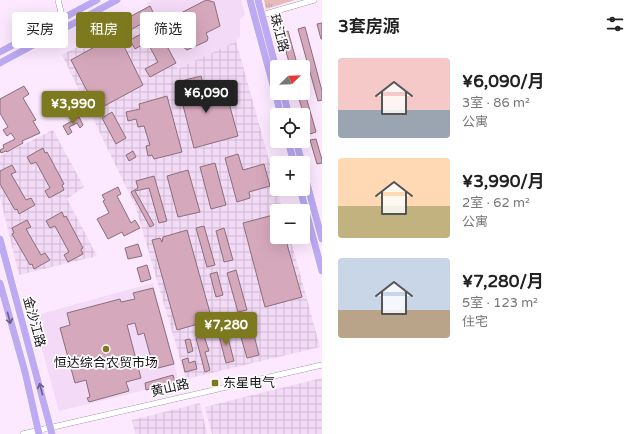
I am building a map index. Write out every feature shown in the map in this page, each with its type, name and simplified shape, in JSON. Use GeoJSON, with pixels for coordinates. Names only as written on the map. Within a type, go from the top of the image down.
{"type":"FeatureCollection","features":[{"type":"Feature","properties":{"kind":"main road"},"geometry":{"type":"LineString","coordinates":[[68,16],[97,0]]}},
{"type":"Feature","properties":{"kind":"main road"},"geometry":{"type":"LineString","coordinates":[[68,26],[117,0]]}},
{"type":"Feature","properties":{"kind":"main road"},"geometry":{"type":"LineString","coordinates":[[250,0],[259,16],[279,108]]}},
{"type":"Feature","properties":{"kind":"main road","name":"珠江路"},"geometry":{"type":"LineString","coordinates":[[258,0],[259,16],[273,60]]}},
{"type":"Feature","properties":{"kind":"main road"},"geometry":{"type":"LineString","coordinates":[[0,52],[12,46]]}},
{"type":"Feature","properties":{"kind":"main road"},"geometry":{"type":"LineString","coordinates":[[0,63],[28,48]]}},
{"type":"Feature","properties":{"kind":"main road"},"geometry":{"type":"LineString","coordinates":[[310,195],[322,239]]}},
{"type":"Feature","properties":{"kind":"main road"},"geometry":{"type":"LineString","coordinates":[[302,196],[322,271]]}},
{"type":"Feature","properties":{"kind":"main road","name":"金沙江路"},"geometry":{"type":"LineString","coordinates":[[0,239],[51,430]]}},
{"type":"Feature","properties":{"kind":"main road","name":"金沙江路"},"geometry":{"type":"LineString","coordinates":[[0,283],[25,372],[39,432]]}},
{"type":"Feature","properties":{"kind":"street"},"geometry":{"type":"LineString","coordinates":[[58,0],[61,12]]}},
{"type":"Feature","properties":{"kind":"street"},"geometry":{"type":"LineString","coordinates":[[259,16],[314,0]]}},
{"type":"Feature","properties":{"kind":"street","name":"黄山路"},"geometry":{"type":"LineString","coordinates":[[23,434],[51,430],[322,365]]}},
{"type":"Feature","properties":{"kind":"shaded area"},"geometry":{"type":"Polygon","coordinates":[[[152,0],[241,0],[245,14],[240,19],[240,37],[236,41],[178,69],[168,48],[196,48],[196,12],[150,12],[147,3],[152,0]]]}},
{"type":"Feature","properties":{"kind":"shaded area"},"geometry":{"type":"Polygon","coordinates":[[[148,9],[150,12],[142,12],[148,9]]]}},
{"type":"Feature","properties":{"kind":"shaded area"},"geometry":{"type":"Polygon","coordinates":[[[140,13],[140,48],[168,48],[178,69],[236,41],[270,164],[270,196],[279,196],[281,204],[270,204],[270,244],[292,244],[320,347],[186,379],[135,205],[62,55],[76,48],[132,48],[132,18],[140,13]]]}},
{"type":"Feature","properties":{"kind":"shaded area"},"geometry":{"type":"Polygon","coordinates":[[[53,130],[84,187],[67,199],[97,256],[19,275],[0,197],[0,156],[53,130]]]}},
{"type":"Feature","properties":{"kind":"shaded area","name":"恒达综合农贸市场"},"geometry":{"type":"Polygon","coordinates":[[[153,283],[179,382],[59,411],[33,316],[153,283]]]}},
{"type":"Feature","properties":{"kind":"shaded area"},"geometry":{"type":"Polygon","coordinates":[[[322,378],[322,434],[212,434],[205,407],[322,378]]]}},
{"type":"Feature","properties":{"kind":"shaded area"},"geometry":{"type":"Polygon","coordinates":[[[200,403],[207,434],[135,434],[132,420],[200,403]]]}},
{"type":"Feature","properties":{"kind":"green space"},"geometry":{"type":"Polygon","coordinates":[[[264,0],[295,0],[266,9],[264,0]]]}},
{"type":"Feature","properties":{"kind":"building"},"geometry":{"type":"Polygon","coordinates":[[[206,0],[214,2],[220,26],[206,33],[208,38],[207,41],[196,46],[196,12],[183,12],[206,0]]]}},
{"type":"Feature","properties":{"kind":"building"},"geometry":{"type":"Polygon","coordinates":[[[150,6],[153,12],[140,12],[140,25],[132,29],[132,16],[150,6]]]}},
{"type":"Feature","properties":{"kind":"building"},"geometry":{"type":"Polygon","coordinates":[[[322,23],[322,39],[321,39],[317,24],[322,23]]]}},
{"type":"Feature","properties":{"kind":"building"},"geometry":{"type":"Polygon","coordinates":[[[305,27],[322,91],[322,100],[318,101],[310,72],[310,60],[307,60],[298,29],[305,27]]]}},
{"type":"Feature","properties":{"kind":"building"},"geometry":{"type":"Polygon","coordinates":[[[288,31],[296,60],[288,60],[281,34],[288,31]]]}},
{"type":"Feature","properties":{"kind":"building"},"geometry":{"type":"Polygon","coordinates":[[[140,35],[140,46],[135,49],[132,44],[132,39],[140,35]]]}},
{"type":"Feature","properties":{"kind":"building"},"geometry":{"type":"Polygon","coordinates":[[[93,48],[125,48],[143,85],[97,110],[71,60],[93,48]]]}},
{"type":"Feature","properties":{"kind":"building"},"geometry":{"type":"Polygon","coordinates":[[[150,48],[168,48],[176,63],[150,77],[145,69],[158,62],[150,48]]]}},
{"type":"Feature","properties":{"kind":"building"},"geometry":{"type":"Polygon","coordinates":[[[201,76],[207,97],[226,92],[238,136],[194,148],[177,82],[201,76]]]}},
{"type":"Feature","properties":{"kind":"building"},"geometry":{"type":"Polygon","coordinates":[[[24,86],[29,94],[23,98],[36,120],[33,121],[40,133],[22,141],[23,143],[7,152],[1,153],[0,150],[4,148],[3,145],[15,139],[11,133],[7,136],[3,130],[8,127],[0,113],[0,99],[24,86]]]}},
{"type":"Feature","properties":{"kind":"building"},"geometry":{"type":"Polygon","coordinates":[[[167,96],[182,152],[154,159],[152,155],[148,156],[146,146],[150,145],[144,126],[138,127],[136,119],[128,121],[126,112],[140,109],[139,104],[167,96]]]}},
{"type":"Feature","properties":{"kind":"building"},"geometry":{"type":"Polygon","coordinates":[[[299,100],[307,100],[309,108],[302,108],[299,100]]]}},
{"type":"Feature","properties":{"kind":"building"},"geometry":{"type":"Polygon","coordinates":[[[310,111],[316,132],[310,134],[310,111]]]}},
{"type":"Feature","properties":{"kind":"building"},"geometry":{"type":"Polygon","coordinates":[[[112,112],[126,138],[116,144],[102,118],[112,112]]]}},
{"type":"Feature","properties":{"kind":"building"},"geometry":{"type":"Polygon","coordinates":[[[79,117],[83,125],[80,128],[77,123],[69,127],[72,132],[68,135],[63,126],[79,117]]]}},
{"type":"Feature","properties":{"kind":"building"},"geometry":{"type":"Polygon","coordinates":[[[316,139],[322,163],[317,164],[310,140],[316,139]]]}},
{"type":"Feature","properties":{"kind":"building"},"geometry":{"type":"Polygon","coordinates":[[[43,148],[45,153],[47,152],[64,184],[62,185],[64,190],[49,198],[45,191],[50,188],[36,162],[31,164],[27,157],[43,148]]]}},
{"type":"Feature","properties":{"kind":"building"},"geometry":{"type":"Polygon","coordinates":[[[133,151],[136,157],[129,161],[126,155],[133,151]]]}},
{"type":"Feature","properties":{"kind":"building"},"geometry":{"type":"Polygon","coordinates":[[[238,154],[243,170],[264,164],[270,186],[249,192],[250,198],[237,202],[225,158],[238,154]]]}},
{"type":"Feature","properties":{"kind":"building"},"geometry":{"type":"Polygon","coordinates":[[[215,163],[226,205],[211,209],[200,167],[215,163]]]}},
{"type":"Feature","properties":{"kind":"building"},"geometry":{"type":"Polygon","coordinates":[[[12,165],[16,172],[11,174],[26,200],[31,198],[35,205],[19,214],[17,209],[15,210],[0,184],[0,171],[12,165]]]}},
{"type":"Feature","properties":{"kind":"building"},"geometry":{"type":"Polygon","coordinates":[[[188,170],[200,212],[178,217],[167,176],[188,170]]]}},
{"type":"Feature","properties":{"kind":"building"},"geometry":{"type":"Polygon","coordinates":[[[154,176],[167,221],[159,223],[149,188],[135,191],[154,225],[150,227],[131,192],[138,188],[136,181],[154,176]]]}},
{"type":"Feature","properties":{"kind":"building"},"geometry":{"type":"Polygon","coordinates":[[[118,187],[121,194],[117,196],[131,223],[135,220],[140,228],[124,236],[122,232],[108,239],[97,219],[109,213],[103,201],[105,200],[102,195],[118,187]]]}},
{"type":"Feature","properties":{"kind":"building"},"geometry":{"type":"Polygon","coordinates":[[[62,212],[64,217],[66,216],[83,248],[81,249],[83,254],[68,262],[64,255],[69,252],[55,226],[50,228],[46,221],[62,212]]]}},
{"type":"Feature","properties":{"kind":"building"},"geometry":{"type":"Polygon","coordinates":[[[270,216],[270,244],[287,244],[302,297],[265,307],[243,223],[270,216]]]}},
{"type":"Feature","properties":{"kind":"building"},"geometry":{"type":"Polygon","coordinates":[[[27,220],[31,227],[26,229],[41,255],[45,253],[50,260],[34,269],[32,264],[30,265],[12,234],[14,233],[12,228],[27,220]]]}},
{"type":"Feature","properties":{"kind":"building"},"geometry":{"type":"Polygon","coordinates":[[[204,226],[215,265],[207,267],[196,228],[204,226]]]}},
{"type":"Feature","properties":{"kind":"building"},"geometry":{"type":"Polygon","coordinates":[[[224,228],[233,260],[224,262],[216,231],[224,228]]]}},
{"type":"Feature","properties":{"kind":"building"},"geometry":{"type":"Polygon","coordinates":[[[187,230],[212,320],[177,330],[152,240],[160,238],[162,242],[163,237],[187,230]]]}},
{"type":"Feature","properties":{"kind":"building"},"geometry":{"type":"Polygon","coordinates":[[[138,244],[142,256],[128,259],[125,248],[138,244]]]}},
{"type":"Feature","properties":{"kind":"building"},"geometry":{"type":"Polygon","coordinates":[[[147,265],[151,279],[141,282],[137,268],[147,265]]]}},
{"type":"Feature","properties":{"kind":"building"},"geometry":{"type":"Polygon","coordinates":[[[236,270],[247,310],[238,312],[227,273],[236,270]]]}},
{"type":"Feature","properties":{"kind":"building"},"geometry":{"type":"Polygon","coordinates":[[[217,272],[223,295],[216,297],[210,274],[217,272]]]}},
{"type":"Feature","properties":{"kind":"building","name":"恒达综合农贸市场"},"geometry":{"type":"Polygon","coordinates":[[[153,288],[174,364],[154,369],[144,333],[138,335],[135,323],[127,325],[141,378],[126,382],[129,391],[89,402],[87,398],[90,397],[86,380],[75,383],[60,328],[70,325],[67,313],[120,299],[121,302],[135,299],[133,293],[153,288]]]}},
{"type":"Feature","properties":{"kind":"building"},"geometry":{"type":"Polygon","coordinates":[[[251,323],[259,355],[247,358],[238,327],[251,323]]]}},
{"type":"Feature","properties":{"kind":"building"},"geometry":{"type":"Polygon","coordinates":[[[226,330],[234,361],[226,363],[218,332],[226,330]]]}},
{"type":"Feature","properties":{"kind":"building"},"geometry":{"type":"Polygon","coordinates":[[[204,336],[209,351],[205,352],[210,370],[205,372],[196,338],[204,336]]]}},
{"type":"Feature","properties":{"kind":"building"},"geometry":{"type":"Polygon","coordinates":[[[190,339],[193,351],[188,353],[185,340],[190,339]]]}},
{"type":"Feature","properties":{"kind":"building"},"geometry":{"type":"Polygon","coordinates":[[[188,358],[189,363],[195,361],[197,369],[185,372],[182,360],[188,358]]]}},
{"type":"Feature","properties":{"kind":"building"},"geometry":{"type":"Polygon","coordinates":[[[173,375],[175,382],[146,390],[145,383],[173,375]]]}},
{"type":"Feature","properties":{"kind":"place","name":"恒达综合农贸市场"},"geometry":{"type":"Point","coordinates":[106,349]}},
{"type":"Feature","properties":{"kind":"place","name":"东星电气"},"geometry":{"type":"Point","coordinates":[215,383]}}]}
